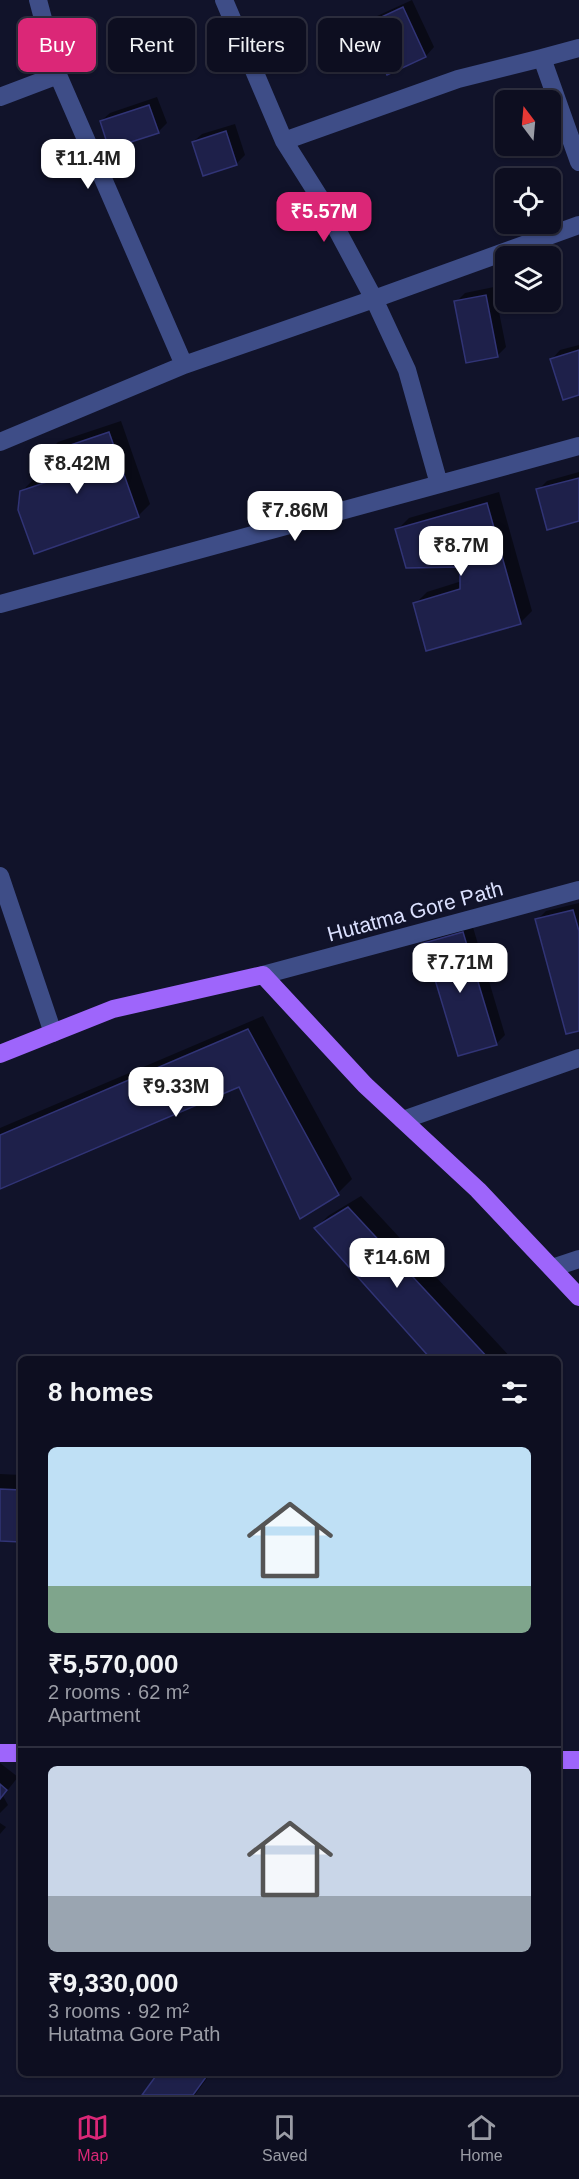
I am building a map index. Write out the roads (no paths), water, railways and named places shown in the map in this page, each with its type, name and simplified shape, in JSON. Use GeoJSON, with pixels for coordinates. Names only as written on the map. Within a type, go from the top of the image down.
{"type":"FeatureCollection","features":[{"type":"Feature","properties":{"kind":"main road"},"geometry":{"type":"LineString","coordinates":[[0,1054],[113,1010],[263,975],[365,1085],[478,1190],[579,1297]]}},
{"type":"Feature","properties":{"kind":"main road"},"geometry":{"type":"LineString","coordinates":[[0,1753],[18,1753]]}},
{"type":"Feature","properties":{"kind":"main road"},"geometry":{"type":"LineString","coordinates":[[561,1760],[579,1760]]}},
{"type":"Feature","properties":{"kind":"street"},"geometry":{"type":"LineString","coordinates":[[38,0],[58,75],[184,365]]}},
{"type":"Feature","properties":{"kind":"street"},"geometry":{"type":"LineString","coordinates":[[224,0],[284,141],[320,198],[374,299],[407,370],[439,484]]}},
{"type":"Feature","properties":{"kind":"street"},"geometry":{"type":"LineString","coordinates":[[284,141],[458,79],[579,48]]}},
{"type":"Feature","properties":{"kind":"street"},"geometry":{"type":"LineString","coordinates":[[542,58],[579,162]]}},
{"type":"Feature","properties":{"kind":"street"},"geometry":{"type":"LineString","coordinates":[[0,97],[58,75]]}},
{"type":"Feature","properties":{"kind":"street"},"geometry":{"type":"LineString","coordinates":[[0,442],[184,365],[579,225]]}},
{"type":"Feature","properties":{"kind":"street"},"geometry":{"type":"LineString","coordinates":[[0,604],[579,446]]}},
{"type":"Feature","properties":{"kind":"street"},"geometry":{"type":"LineString","coordinates":[[0,876],[53,1033]]}},
{"type":"Feature","properties":{"kind":"street","name":"Hutatma Gore Path"},"geometry":{"type":"LineString","coordinates":[[263,975],[579,890]]}},
{"type":"Feature","properties":{"kind":"street"},"geometry":{"type":"LineString","coordinates":[[404,1120],[579,1058]]}},
{"type":"Feature","properties":{"kind":"street"},"geometry":{"type":"LineString","coordinates":[[552,1268],[579,1258]]}}]}
